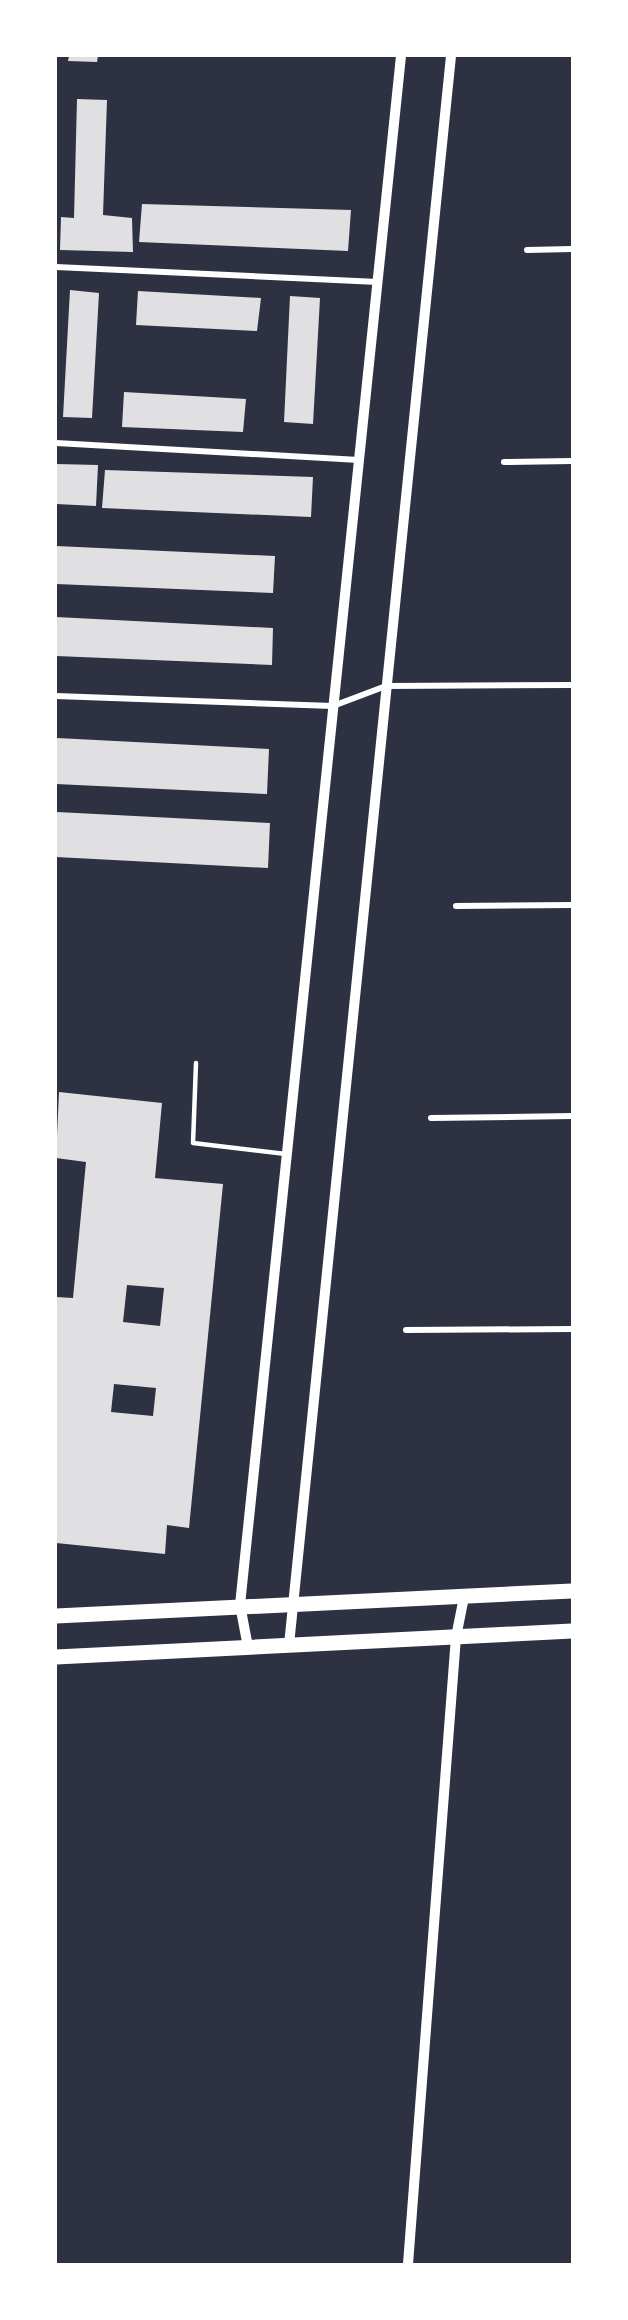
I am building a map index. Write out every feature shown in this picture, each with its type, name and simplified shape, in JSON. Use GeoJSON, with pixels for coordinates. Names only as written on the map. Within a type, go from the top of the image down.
{"type":"FeatureCollection","features":[{"type":"Feature","properties":{"kind":"main road"},"geometry":{"type":"LineString","coordinates":[[56,1616],[240,1605],[573,1591]]}},
{"type":"Feature","properties":{"kind":"main road"},"geometry":{"type":"LineString","coordinates":[[56,1657],[573,1631]]}},
{"type":"Feature","properties":{"kind":"street"},"geometry":{"type":"LineString","coordinates":[[248,1647],[240,1605],[401,56]]}},
{"type":"Feature","properties":{"kind":"street"},"geometry":{"type":"LineString","coordinates":[[289,1645],[451,56]]}},
{"type":"Feature","properties":{"kind":"street"},"geometry":{"type":"LineString","coordinates":[[527,250],[573,249]]}},
{"type":"Feature","properties":{"kind":"street"},"geometry":{"type":"LineString","coordinates":[[56,267],[378,282]]}},
{"type":"Feature","properties":{"kind":"street"},"geometry":{"type":"LineString","coordinates":[[56,443],[359,460]]}},
{"type":"Feature","properties":{"kind":"street"},"geometry":{"type":"LineString","coordinates":[[504,462],[573,461]]}},
{"type":"Feature","properties":{"kind":"street"},"geometry":{"type":"LineString","coordinates":[[56,696],[333,706],[386,686],[573,685]]}},
{"type":"Feature","properties":{"kind":"street"},"geometry":{"type":"LineString","coordinates":[[456,906],[573,905]]}},
{"type":"Feature","properties":{"kind":"street"},"geometry":{"type":"LineString","coordinates":[[431,1118],[573,1116]]}},
{"type":"Feature","properties":{"kind":"street"},"geometry":{"type":"LineString","coordinates":[[406,1330],[573,1329]]}},
{"type":"Feature","properties":{"kind":"street"},"geometry":{"type":"LineString","coordinates":[[408,2265],[456,1637],[464,1597]]}},
{"type":"Feature","properties":{"kind":"lane"},"geometry":{"type":"LineString","coordinates":[[196,1063],[192,1143],[286,1154]]}},
{"type":"Feature","properties":{"kind":"building"},"geometry":{"type":"Polygon","coordinates":[[[69,56],[98,56],[97,62],[68,61],[69,56]]]}},
{"type":"Feature","properties":{"kind":"building"},"geometry":{"type":"Polygon","coordinates":[[[77,99],[107,100],[103,215],[132,218],[133,252],[60,250],[61,217],[74,218],[77,99]]]}},
{"type":"Feature","properties":{"kind":"building"},"geometry":{"type":"Polygon","coordinates":[[[142,204],[351,210],[348,251],[139,242],[142,204]]]}},
{"type":"Feature","properties":{"kind":"building"},"geometry":{"type":"Polygon","coordinates":[[[70,290],[99,293],[92,418],[63,417],[70,290]]]}},
{"type":"Feature","properties":{"kind":"building"},"geometry":{"type":"Polygon","coordinates":[[[138,291],[261,298],[257,331],[136,325],[138,291]]]}},
{"type":"Feature","properties":{"kind":"building"},"geometry":{"type":"Polygon","coordinates":[[[290,296],[320,298],[313,424],[284,422],[290,296]]]}},
{"type":"Feature","properties":{"kind":"building"},"geometry":{"type":"Polygon","coordinates":[[[124,392],[246,399],[243,432],[122,427],[124,392]]]}},
{"type":"Feature","properties":{"kind":"building"},"geometry":{"type":"Polygon","coordinates":[[[56,464],[98,465],[96,506],[56,504],[56,464]]]}},
{"type":"Feature","properties":{"kind":"building"},"geometry":{"type":"Polygon","coordinates":[[[105,470],[313,477],[311,517],[102,508],[105,470]]]}},
{"type":"Feature","properties":{"kind":"building"},"geometry":{"type":"Polygon","coordinates":[[[56,546],[275,556],[273,593],[56,584],[56,546]]]}},
{"type":"Feature","properties":{"kind":"building"},"geometry":{"type":"Polygon","coordinates":[[[56,617],[273,628],[272,665],[56,656],[56,617]]]}},
{"type":"Feature","properties":{"kind":"building"},"geometry":{"type":"Polygon","coordinates":[[[57,738],[269,749],[267,794],[56,784],[57,738]]]}},
{"type":"Feature","properties":{"kind":"building"},"geometry":{"type":"Polygon","coordinates":[[[57,812],[270,823],[268,868],[56,857],[57,812]]]}},
{"type":"Feature","properties":{"kind":"building"},"geometry":{"type":"Polygon","coordinates":[[[59,1092],[162,1103],[155,1178],[223,1184],[189,1528],[167,1525],[165,1554],[56,1543],[56,1297],[73,1298],[86,1162],[56,1158],[59,1092]],[[127,1285],[123,1322],[160,1326],[164,1288],[127,1285]],[[114,1384],[111,1412],[153,1416],[156,1388],[114,1384]]]}}]}
